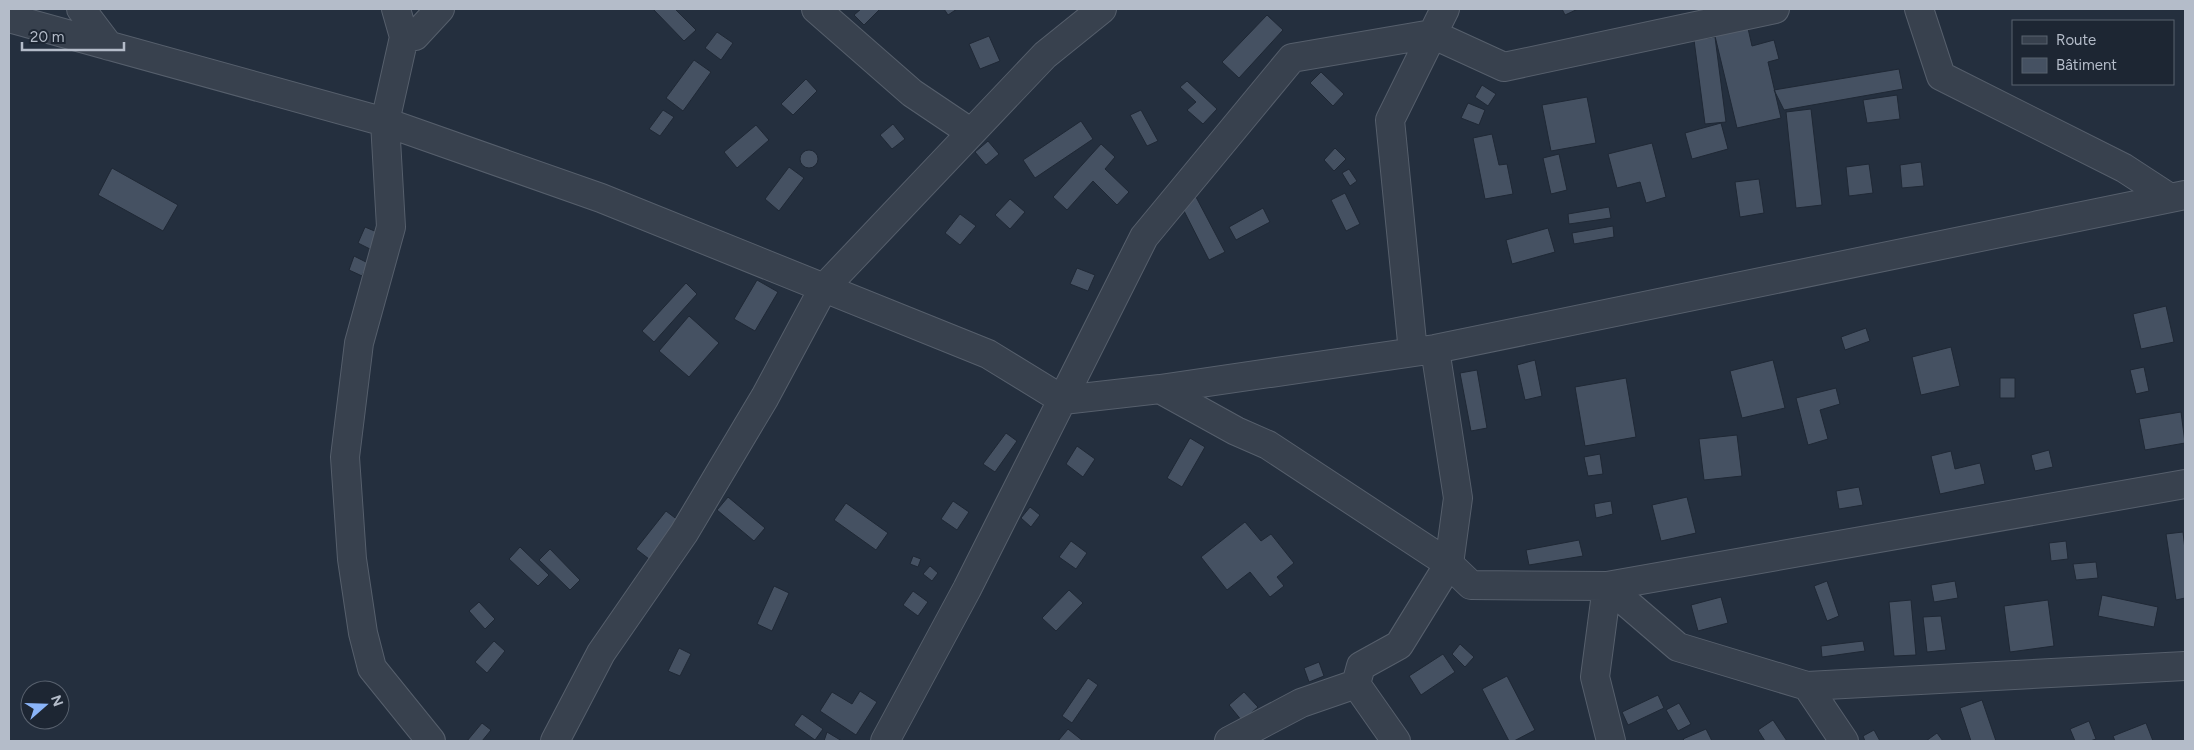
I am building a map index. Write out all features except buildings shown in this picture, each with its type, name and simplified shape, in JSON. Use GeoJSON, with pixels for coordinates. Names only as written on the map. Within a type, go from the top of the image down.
{"type":"FeatureCollection","features":[{"type":"Feature","properties":{"kind":"street"},"geometry":{"type":"LineString","coordinates":[[81,9],[109,46]]}},
{"type":"Feature","properties":{"kind":"street"},"geometry":{"type":"LineString","coordinates":[[396,9],[404,37],[385,122],[391,227],[359,343],[346,458],[352,559],[363,633],[372,668],[431,741]]}},
{"type":"Feature","properties":{"kind":"street"},"geometry":{"type":"LineString","coordinates":[[404,37],[415,36],[440,9]]}},
{"type":"Feature","properties":{"kind":"street"},"geometry":{"type":"LineString","coordinates":[[816,9],[912,93],[970,132]]}},
{"type":"Feature","properties":{"kind":"street"},"geometry":{"type":"LineString","coordinates":[[555,741],[602,652],[689,524],[765,397],[824,289],[970,132],[1045,55],[1102,9]]}},
{"type":"Feature","properties":{"kind":"street"},"geometry":{"type":"LineString","coordinates":[[1356,684],[1361,666],[1399,645],[1448,564],[1458,498],[1424,350],[1390,120],[1445,9]]}},
{"type":"Feature","properties":{"kind":"street"},"geometry":{"type":"LineString","coordinates":[[885,741],[967,589],[1144,237],[1292,58],[1432,34],[1504,67],[1775,9]]}},
{"type":"Feature","properties":{"kind":"street"},"geometry":{"type":"LineString","coordinates":[[1919,9],[1941,76],[2178,197]]}},
{"type":"Feature","properties":{"kind":"street"},"geometry":{"type":"LineString","coordinates":[[9,18],[385,122],[601,198],[988,354],[1063,400],[1160,389],[1424,350],[2178,197]]}},
{"type":"Feature","properties":{"kind":"street"},"geometry":{"type":"LineString","coordinates":[[1160,389],[1236,432],[1268,445],[1448,564],[1471,585],[1607,586],[2185,484]]}},
{"type":"Feature","properties":{"kind":"street"},"geometry":{"type":"LineString","coordinates":[[1607,586],[1678,647],[1807,686],[2185,666]]}},
{"type":"Feature","properties":{"kind":"street"},"geometry":{"type":"LineString","coordinates":[[1607,586],[1595,678],[1611,741]]}},
{"type":"Feature","properties":{"kind":"street"},"geometry":{"type":"LineString","coordinates":[[1229,741],[1301,702],[1356,684]]}},
{"type":"Feature","properties":{"kind":"street"},"geometry":{"type":"LineString","coordinates":[[1356,684],[1396,741]]}},
{"type":"Feature","properties":{"kind":"street"},"geometry":{"type":"LineString","coordinates":[[1807,686],[1844,741]]}}]}
